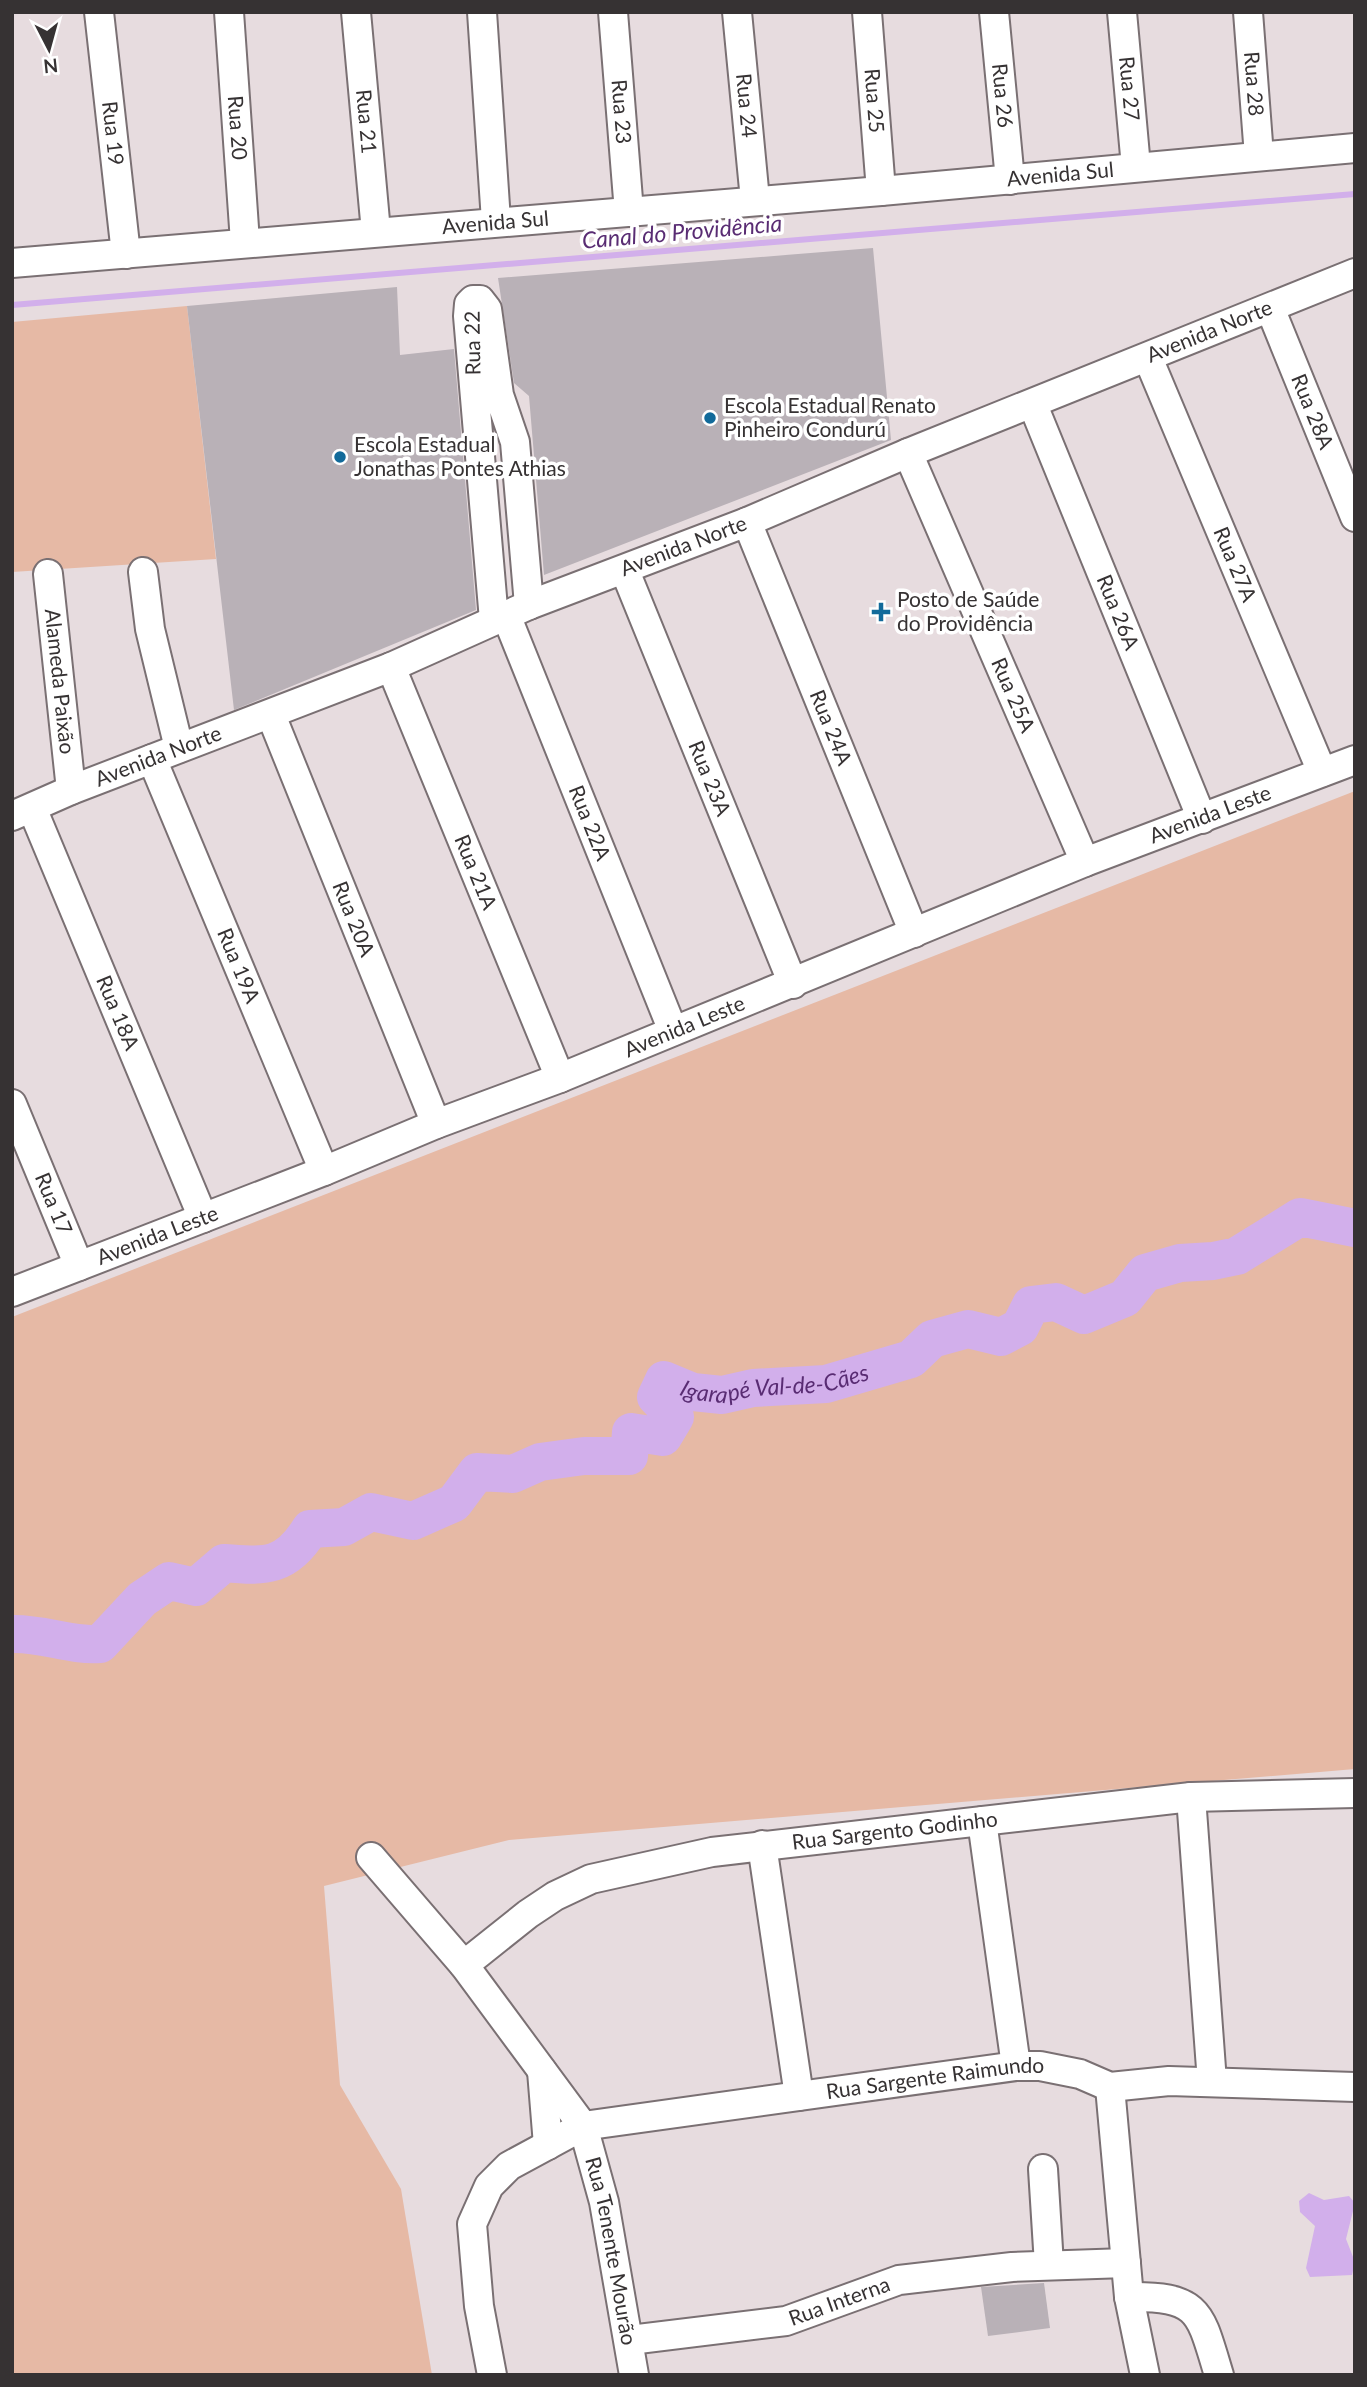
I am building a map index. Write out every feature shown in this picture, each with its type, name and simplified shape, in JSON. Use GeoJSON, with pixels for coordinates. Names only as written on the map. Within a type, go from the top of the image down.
{"type":"FeatureCollection","features":[{"type":"Feature","properties":{"kind":"street","name":"Rua 19"},"geometry":{"type":"LineString","coordinates":[[99,12],[126,254]]}},
{"type":"Feature","properties":{"kind":"street","name":"Rua 20"},"geometry":{"type":"LineString","coordinates":[[229,12],[245,242]]}},
{"type":"Feature","properties":{"kind":"street","name":"Rua 21"},"geometry":{"type":"LineString","coordinates":[[356,12],[376,232]]}},
{"type":"Feature","properties":{"kind":"street"},"geometry":{"type":"LineString","coordinates":[[482,12],[496,221]]}},
{"type":"Feature","properties":{"kind":"street","name":"Rua 23"},"geometry":{"type":"LineString","coordinates":[[613,12],[629,212]]}},
{"type":"Feature","properties":{"kind":"street","name":"Rua 24"},"geometry":{"type":"LineString","coordinates":[[737,12],[755,200]]}},
{"type":"Feature","properties":{"kind":"street","name":"Rua 25"},"geometry":{"type":"LineString","coordinates":[[867,12],[881,191]]}},
{"type":"Feature","properties":{"kind":"street","name":"Rua 26"},"geometry":{"type":"LineString","coordinates":[[994,12],[1010,180]]}},
{"type":"Feature","properties":{"kind":"street","name":"Rua 27"},"geometry":{"type":"LineString","coordinates":[[1122,12],[1136,167]]}},
{"type":"Feature","properties":{"kind":"street","name":"Rua 28"},"geometry":{"type":"LineString","coordinates":[[1248,12],[1259,156]]}},
{"type":"Feature","properties":{"kind":"street","name":"Avenida Sul"},"geometry":{"type":"LineString","coordinates":[[12,263],[1010,180],[1355,148]]}},
{"type":"Feature","properties":{"kind":"street","name":"Avenida Norte"},"geometry":{"type":"LineString","coordinates":[[22,812],[71,790],[391,667],[510,613],[747,522],[908,453],[1033,405],[1355,273]]}},
{"type":"Feature","properties":{"kind":"street","name":"Rua 22"},"geometry":{"type":"LineString","coordinates":[[473,300],[480,300],[487,309],[494,371],[515,442],[510,613],[476,414],[468,316],[469,304],[473,300]]}},
{"type":"Feature","properties":{"kind":"street","name":"Rua 28A"},"geometry":{"type":"LineString","coordinates":[[1270,307],[1355,517]]}},
{"type":"Feature","properties":{"kind":"street","name":"Rua 27A"},"geometry":{"type":"LineString","coordinates":[[1148,358],[1322,772]]}},
{"type":"Feature","properties":{"kind":"street","name":"Rua 26A"},"geometry":{"type":"LineString","coordinates":[[1033,405],[1202,819]]}},
{"type":"Feature","properties":{"kind":"street"},"geometry":{"type":"LineString","coordinates":[[476,414],[506,410]]}},
{"type":"Feature","properties":{"kind":"street","name":"Rua 25A"},"geometry":{"type":"LineString","coordinates":[[908,453],[1085,862]]}},
{"type":"Feature","properties":{"kind":"street","name":"Rua 24A"},"geometry":{"type":"LineString","coordinates":[[747,522],[914,933]]}},
{"type":"Feature","properties":{"kind":"street","name":"Rua 23A"},"geometry":{"type":"LineString","coordinates":[[625,571],[793,984]]}},
{"type":"Feature","properties":{"kind":"street"},"geometry":{"type":"LineString","coordinates":[[143,572],[150,629],[178,748]]}},
{"type":"Feature","properties":{"kind":"street","name":"Alameda Paixão"},"geometry":{"type":"LineString","coordinates":[[48,575],[71,790]]}},
{"type":"Feature","properties":{"kind":"street","name":"Rua 22A"},"geometry":{"type":"LineString","coordinates":[[510,613],[673,1031]]}},
{"type":"Feature","properties":{"kind":"street","name":"Rua 21A"},"geometry":{"type":"LineString","coordinates":[[391,667],[561,1078]]}},
{"type":"Feature","properties":{"kind":"street","name":"Rua 20A"},"geometry":{"type":"LineString","coordinates":[[271,715],[436,1124]]}},
{"type":"Feature","properties":{"kind":"street","name":"Rua 19A"},"geometry":{"type":"LineString","coordinates":[[152,759],[324,1171]]}},
{"type":"Feature","properties":{"kind":"street","name":"Avenida Leste"},"geometry":{"type":"LineString","coordinates":[[12,1292],[324,1171],[436,1124],[561,1078],[1085,862],[1355,760]]}},
{"type":"Feature","properties":{"kind":"street","name":"Rua 18A"},"geometry":{"type":"LineString","coordinates":[[22,812],[203,1218]]}},
{"type":"Feature","properties":{"kind":"street","name":"Rua 17"},"geometry":{"type":"LineString","coordinates":[[12,1104],[79,1266]]}},
{"type":"Feature","properties":{"kind":"street","name":"Rua Sargento Godinho"},"geometry":{"type":"LineString","coordinates":[[464,1965],[528,1913],[555,1896],[591,1879],[712,1853],[762,1845],[1191,1797],[1355,1793]]}},
{"type":"Feature","properties":{"kind":"street"},"geometry":{"type":"LineString","coordinates":[[1191,1797],[1212,2082]]}},
{"type":"Feature","properties":{"kind":"street"},"geometry":{"type":"LineString","coordinates":[[982,1821],[1016,2066]]}},
{"type":"Feature","properties":{"kind":"street"},"geometry":{"type":"LineString","coordinates":[[762,1845],[799,2096]]}},
{"type":"Feature","properties":{"kind":"street"},"geometry":{"type":"LineString","coordinates":[[370,1857],[464,1965],[583,2126],[509,2166],[489,2186],[472,2224],[479,2306],[492,2375]]}},
{"type":"Feature","properties":{"kind":"street","name":"Rua Sargente Raimundo"},"geometry":{"type":"LineString","coordinates":[[583,2126],[1016,2066],[1040,2066],[1080,2074],[1111,2087],[1169,2081],[1355,2087]]}},
{"type":"Feature","properties":{"kind":"street"},"geometry":{"type":"LineString","coordinates":[[542,2070],[548,2145]]}},
{"type":"Feature","properties":{"kind":"street"},"geometry":{"type":"LineString","coordinates":[[1111,2087],[1129,2297],[1145,2375]]}},
{"type":"Feature","properties":{"kind":"street","name":"Rua Tenente Mourão"},"geometry":{"type":"LineString","coordinates":[[583,2126],[604,2202],[634,2375]]}},
{"type":"Feature","properties":{"kind":"street"},"geometry":{"type":"LineString","coordinates":[[1043,2169],[1049,2265]]}},
{"type":"Feature","properties":{"kind":"street","name":"Rua Interna"},"geometry":{"type":"LineString","coordinates":[[630,2340],[786,2322],[899,2280],[969,2270],[1126,2263]]}},
{"type":"Feature","properties":{"kind":"street"},"geometry":{"type":"LineString","coordinates":[[1129,2297],[1164,2299],[1192,2308],[1202,2320],[1218,2375]]}},
{"type":"Feature","properties":{"kind":"shaded area"},"geometry":{"type":"Polygon","coordinates":[[[187,306],[216,559],[12,572],[12,322],[187,306]]]}},
{"type":"Feature","properties":{"kind":"shaded area"},"geometry":{"type":"Polygon","coordinates":[[[1355,791],[1355,1769],[509,1840],[324,1886],[340,2085],[401,2189],[432,2375],[12,2375],[12,1317],[1355,791]]]}},
{"type":"Feature","properties":{"kind":"shaded area"},"geometry":{"type":"Polygon","coordinates":[[[1309,2193],[1324,2200],[1349,2196],[1355,2203],[1346,2239],[1355,2262],[1352,2275],[1310,2277],[1306,2268],[1315,2226],[1300,2212],[1299,2201],[1309,2193]]]}},
{"type":"Feature","properties":{"kind":"building","name":"Escola Estadual Renato Pinheiro Condurú"},"geometry":{"type":"Polygon","coordinates":[[[873,248],[891,440],[544,575],[529,396],[514,383],[498,278],[873,248]]]}},
{"type":"Feature","properties":{"kind":"building","name":"Escola Estadual Jonathas Pontes Athias"},"geometry":{"type":"Polygon","coordinates":[[[397,287],[400,355],[454,349],[476,610],[234,710],[187,306],[397,287]]]}},
{"type":"Feature","properties":{"kind":"building"},"geometry":{"type":"Polygon","coordinates":[[[1044,2283],[1050,2328],[988,2336],[981,2287],[1044,2283]]]}},
{"type":"Feature","properties":{"kind":"waterway","name":"Canal do Providência"},"geometry":{"type":"LineString","coordinates":[[12,305],[1355,194]]}},
{"type":"Feature","properties":{"kind":"waterway","name":"Igarapé Val-de-Cães"},"geometry":{"type":"LineString","coordinates":[[12,1634],[100,1644],[142,1599],[169,1581],[196,1587],[224,1563],[252,1565],[274,1562],[293,1551],[310,1529],[344,1527],[371,1512],[413,1521],[454,1503],[477,1472],[513,1474],[540,1462],[584,1456],[629,1456],[631,1432],[663,1437],[675,1417],[656,1397],[664,1380],[693,1392],[722,1395],[753,1388],[826,1384],[911,1359],[932,1339],[968,1329],[1001,1337],[1020,1327],[1031,1305],[1056,1302],[1084,1315],[1125,1298],[1145,1273],[1180,1263],[1237,1256],[1300,1217],[1355,1228]]}},
{"type":"Feature","properties":{"kind":"place","name":"Escola Estadual Renato Pinheiro Condurú"},"geometry":{"type":"Point","coordinates":[710,418]}},
{"type":"Feature","properties":{"kind":"place","name":"Escola Estadual Jonathas Pontes Athias"},"geometry":{"type":"Point","coordinates":[340,457]}},
{"type":"Feature","properties":{"kind":"place","name":"Posto de Saúde do Providência"},"geometry":{"type":"Point","coordinates":[881,612]}}]}
